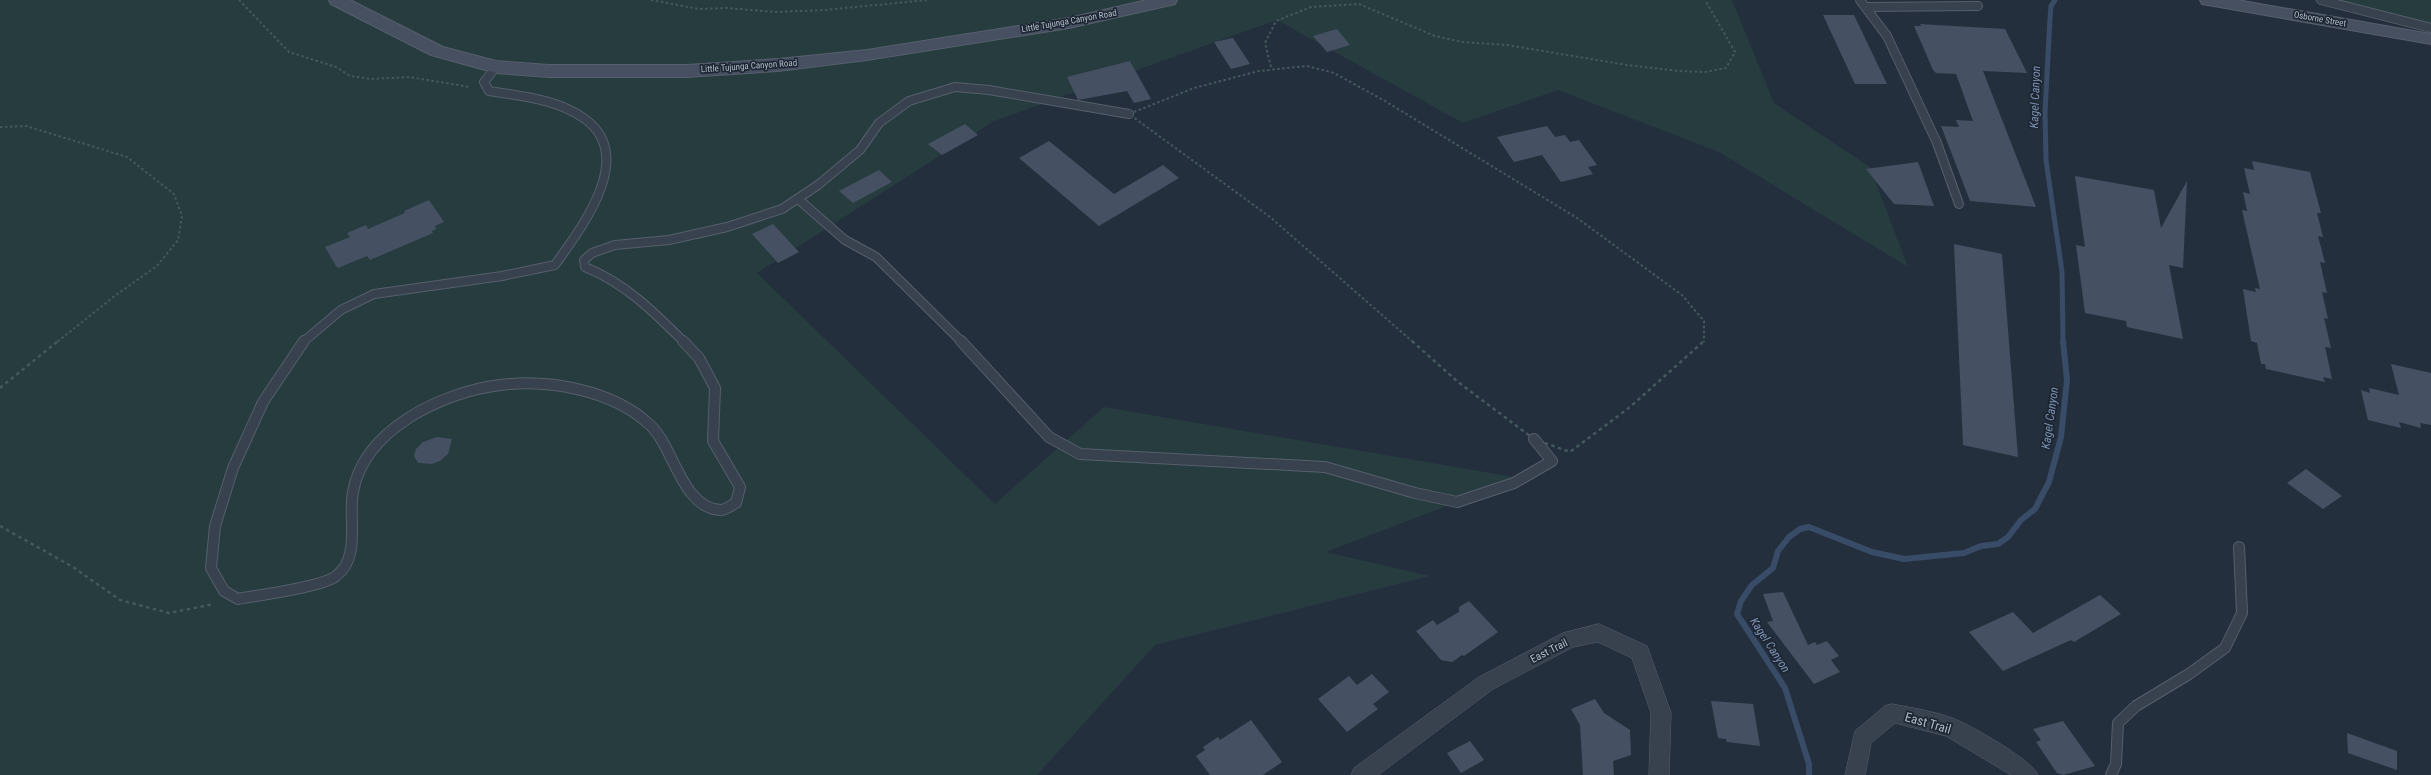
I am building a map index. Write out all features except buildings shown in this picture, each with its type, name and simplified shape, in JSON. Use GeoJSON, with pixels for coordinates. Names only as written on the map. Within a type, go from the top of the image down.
{"type":"FeatureCollection","features":[{"type":"Feature","properties":{"kind":"main road","name":"Little Tujunga Canyon Road"},"geometry":{"type":"LineString","coordinates":[[337,0],[437,51],[496,67],[549,71],[687,71],[778,66],[867,55],[1069,23],[1169,0]]}},
{"type":"Feature","properties":{"kind":"main road","name":"Osborne Street"},"geometry":{"type":"LineString","coordinates":[[2208,0],[2431,39]]}},
{"type":"Feature","properties":{"kind":"street","name":"East Trail"},"geometry":{"type":"LineString","coordinates":[[1361,775],[1486,683],[1570,639],[1599,633],[1640,652],[1661,713],[1659,775]]}},
{"type":"Feature","properties":{"kind":"street","name":"East Trail"},"geometry":{"type":"LineString","coordinates":[[1855,775],[1862,738],[1892,713],[1950,727],[2010,762],[2028,775]]}},
{"type":"Feature","properties":{"kind":"lane"},"geometry":{"type":"LineString","coordinates":[[1860,0],[1887,36],[1937,143],[1959,204]]}},
{"type":"Feature","properties":{"kind":"lane"},"geometry":{"type":"LineString","coordinates":[[2321,0],[2431,28]]}},
{"type":"Feature","properties":{"kind":"lane"},"geometry":{"type":"LineString","coordinates":[[1865,7],[1978,6]]}},
{"type":"Feature","properties":{"kind":"lane"},"geometry":{"type":"LineString","coordinates":[[496,67],[484,82],[489,91],[547,102],[578,114],[594,128],[605,145],[606,172],[590,210],[555,265],[502,276],[374,294],[341,310],[306,338],[263,402],[232,468],[215,526],[211,568],[224,591],[238,599],[328,582],[346,565],[352,528],[352,498],[363,464],[383,437],[437,403],[487,387],[546,384],[576,388],[626,408],[651,425],[665,444],[678,473],[696,499],[706,508],[722,510],[736,503],[740,487],[713,441],[715,388],[699,358],[645,303],[597,272],[585,267],[584,260],[592,253],[615,245],[669,240],[727,227],[782,209],[798,199],[860,150],[879,124],[909,101],[955,87],[997,91],[1129,114]]}},
{"type":"Feature","properties":{"kind":"lane"},"geometry":{"type":"LineString","coordinates":[[798,199],[845,240],[876,257],[977,357],[1049,437],[1080,454],[1325,467],[1414,493],[1457,502],[1514,484],[1552,461],[1534,439]]}},
{"type":"Feature","properties":{"kind":"lane"},"geometry":{"type":"LineString","coordinates":[[2111,775],[2116,764],[2118,722],[2136,706],[2224,648],[2242,613],[2239,547]]}},
{"type":"Feature","properties":{"kind":"path"},"geometry":{"type":"LineString","coordinates":[[239,0],[289,52],[336,67],[350,76],[371,79],[409,77],[489,91]]}},
{"type":"Feature","properties":{"kind":"path"},"geometry":{"type":"LineString","coordinates":[[650,0],[699,9],[727,8],[775,12],[825,10],[928,0]]}},
{"type":"Feature","properties":{"kind":"path"},"geometry":{"type":"LineString","coordinates":[[1271,67],[1265,43],[1276,20],[1311,7],[1359,4],[1435,36],[1462,42],[1507,44],[1627,65],[1705,72],[1726,68],[1735,52],[1705,0]]}},
{"type":"Feature","properties":{"kind":"path"},"geometry":{"type":"LineString","coordinates":[[1307,66],[1334,73],[1385,101],[1577,218],[1682,295],[1704,321],[1704,342],[1630,407],[1570,452],[1534,439],[1458,382],[1270,218],[1129,114],[1214,80],[1271,67],[1307,66]]}},
{"type":"Feature","properties":{"kind":"path"},"geometry":{"type":"LineString","coordinates":[[0,127],[26,126],[127,157],[174,194],[182,216],[178,240],[157,266],[116,295],[0,388]]}},
{"type":"Feature","properties":{"kind":"path"},"geometry":{"type":"LineString","coordinates":[[0,526],[73,567],[120,600],[169,613],[238,599]]}},
{"type":"Feature","properties":{"kind":"green space"},"geometry":{"type":"Polygon","coordinates":[[[0,0],[1732,0],[1774,103],[1870,167],[1908,267],[1719,152],[1558,90],[1463,123],[1277,20],[994,121],[757,273],[995,504],[1104,407],[1520,478],[1326,552],[1430,576],[1155,645],[1037,775],[0,775],[0,0]]]}},
{"type":"Feature","properties":{"kind":"green space"},"geometry":{"type":"Polygon","coordinates":[[[2312,0],[2431,0],[2431,24],[2312,0]]]}},
{"type":"Feature","properties":{"kind":"waterway","name":"Kagel Canyon"},"geometry":{"type":"LineString","coordinates":[[2055,0],[2051,6],[2050,18],[2045,113],[2046,160],[2062,272],[2063,342]]}},
{"type":"Feature","properties":{"kind":"waterway","name":"Kagel Canyon"},"geometry":{"type":"LineString","coordinates":[[1809,775],[1809,764],[1785,688],[1737,614],[1741,601],[1752,585],[1773,568],[1778,551],[1789,537],[1800,529],[1809,527],[1872,552],[1904,559],[1964,553],[1981,546],[1998,544],[2008,537],[2021,520],[2035,509],[2049,482],[2061,437],[2067,380],[2063,341]]}}]}
